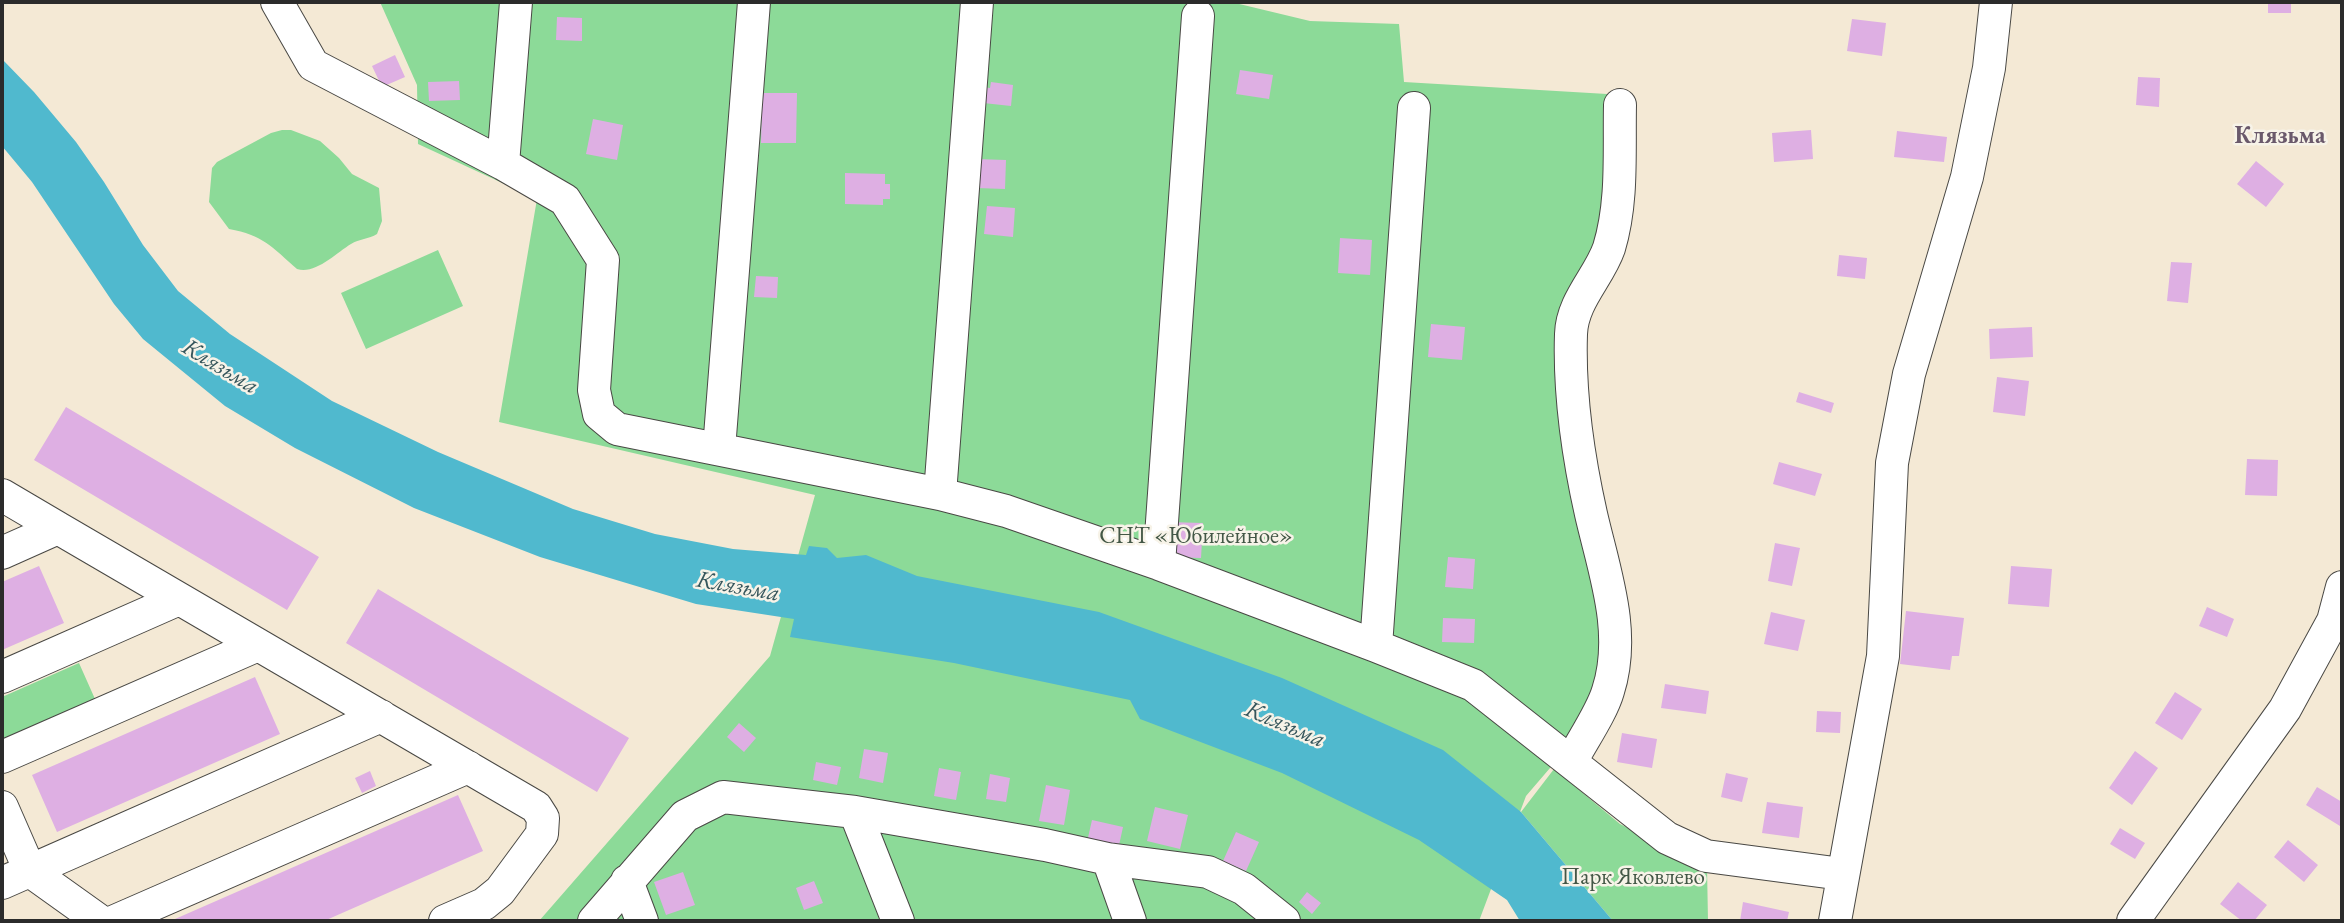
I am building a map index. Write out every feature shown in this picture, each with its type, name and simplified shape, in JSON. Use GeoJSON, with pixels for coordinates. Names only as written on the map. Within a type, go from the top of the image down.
{"type":"FeatureCollection","features":[{"type":"Feature","properties":{"kind":"street"},"geometry":{"type":"LineString","coordinates":[[277,2],[313,65],[503,164],[565,200],[603,260],[594,390],[599,414],[617,429],[940,494],[1006,511],[1159,564],[1473,685],[1667,838],[1706,856],[1842,874]]}},
{"type":"Feature","properties":{"kind":"street"},"geometry":{"type":"LineString","coordinates":[[503,164],[516,2]]}},
{"type":"Feature","properties":{"kind":"street"},"geometry":{"type":"LineString","coordinates":[[719,449],[754,2]]}},
{"type":"Feature","properties":{"kind":"street"},"geometry":{"type":"LineString","coordinates":[[940,494],[976,2]]}},
{"type":"Feature","properties":{"kind":"street"},"geometry":{"type":"LineString","coordinates":[[1835,921],[1883,656],[1892,463],[1909,374],[1967,177],[1989,68],[1996,2]]}},
{"type":"Feature","properties":{"kind":"street"},"geometry":{"type":"LineString","coordinates":[[1159,564],[1198,16]]}},
{"type":"Feature","properties":{"kind":"street"},"geometry":{"type":"LineString","coordinates":[[1571,762],[1608,691],[1616,640],[1609,588],[1591,512],[1574,416],[1571,331],[1581,297],[1608,250],[1618,209],[1620,105]]}},
{"type":"Feature","properties":{"kind":"street"},"geometry":{"type":"LineString","coordinates":[[1376,646],[1414,108]]}},
{"type":"Feature","properties":{"kind":"street"},"geometry":{"type":"LineString","coordinates":[[2,495],[536,807],[543,818],[542,834],[494,898],[445,921]]}},
{"type":"Feature","properties":{"kind":"street"},"geometry":{"type":"LineString","coordinates":[[2,553],[58,528]]}},
{"type":"Feature","properties":{"kind":"street"},"geometry":{"type":"LineString","coordinates":[[2133,921],[2285,709],[2333,621],[2342,587]]}},
{"type":"Feature","properties":{"kind":"street"},"geometry":{"type":"LineString","coordinates":[[2,677],[179,599]]}},
{"type":"Feature","properties":{"kind":"street"},"geometry":{"type":"LineString","coordinates":[[2,757],[258,645]]}},
{"type":"Feature","properties":{"kind":"street"},"geometry":{"type":"LineString","coordinates":[[2,883],[381,716]]}},
{"type":"Feature","properties":{"kind":"street"},"geometry":{"type":"LineString","coordinates":[[115,921],[468,767]]}},
{"type":"Feature","properties":{"kind":"street"},"geometry":{"type":"LineString","coordinates":[[594,921],[685,816],[723,797],[855,812],[1045,845],[1108,859],[1208,872],[1244,889],[1284,921]]}},
{"type":"Feature","properties":{"kind":"street"},"geometry":{"type":"LineString","coordinates":[[2,807],[30,871],[100,921]]}},
{"type":"Feature","properties":{"kind":"street"},"geometry":{"type":"LineString","coordinates":[[855,812],[898,921]]}},
{"type":"Feature","properties":{"kind":"street"},"geometry":{"type":"LineString","coordinates":[[1108,859],[1130,921]]}},
{"type":"Feature","properties":{"kind":"street"},"geometry":{"type":"LineString","coordinates":[[627,881],[642,921]]}},
{"type":"Feature","properties":{"kind":"green space","name":"СНТ «Юбилейное»"},"geometry":{"type":"Polygon","coordinates":[[[380,2],[1231,2],[1310,21],[1399,24],[1404,82],[1607,94],[1611,165],[1606,227],[1565,317],[1606,639],[1595,693],[1562,754],[1526,796],[1479,921],[539,921],[770,656],[815,495],[499,422],[537,199],[418,144],[417,85],[380,2]]]}},
{"type":"Feature","properties":{"kind":"green space"},"geometry":{"type":"Polygon","coordinates":[[[291,130],[320,141],[352,174],[379,188],[382,221],[377,234],[354,242],[311,269],[297,269],[259,238],[229,229],[209,202],[212,168],[217,162],[271,133],[291,130]]]}},
{"type":"Feature","properties":{"kind":"green space"},"geometry":{"type":"Polygon","coordinates":[[[438,250],[463,306],[366,349],[341,293],[438,250]]]}},
{"type":"Feature","properties":{"kind":"green space"},"geometry":{"type":"Polygon","coordinates":[[[79,663],[95,699],[2,739],[2,697],[79,663]]]}},
{"type":"Feature","properties":{"kind":"green space","name":"Парк Яковлево"},"geometry":{"type":"Polygon","coordinates":[[[1554,769],[1620,824],[1707,867],[1708,921],[1613,921],[1521,812],[1554,769]]]}},
{"type":"Feature","properties":{"kind":"water"},"geometry":{"type":"Polygon","coordinates":[[[2,59],[76,142],[143,245],[178,291],[230,334],[332,401],[438,452],[573,509],[655,534],[733,549],[806,555],[809,546],[827,548],[837,558],[866,555],[917,576],[1099,612],[1282,678],[1443,750],[1521,812],[1613,921],[1520,921],[1507,900],[1419,840],[1282,773],[1140,719],[1130,700],[954,663],[790,637],[794,619],[696,604],[540,557],[414,508],[295,448],[225,406],[143,339],[114,304],[32,182],[2,146],[2,59]]]}},
{"type":"Feature","properties":{"kind":"building"},"geometry":{"type":"Polygon","coordinates":[[[2268,2],[2291,2],[2291,13],[2268,13],[2268,2]]]}},
{"type":"Feature","properties":{"kind":"building"},"geometry":{"type":"Polygon","coordinates":[[[557,17],[582,18],[582,41],[556,40],[557,17]]]}},
{"type":"Feature","properties":{"kind":"building"},"geometry":{"type":"Polygon","coordinates":[[[1852,19],[1886,23],[1882,56],[1847,51],[1852,19]]]}},
{"type":"Feature","properties":{"kind":"building"},"geometry":{"type":"Polygon","coordinates":[[[395,55],[405,77],[382,87],[372,66],[395,55]]]}},
{"type":"Feature","properties":{"kind":"building"},"geometry":{"type":"Polygon","coordinates":[[[1240,70],[1273,75],[1269,99],[1236,94],[1240,70]]]}},
{"type":"Feature","properties":{"kind":"building"},"geometry":{"type":"Polygon","coordinates":[[[2138,77],[2160,78],[2159,107],[2136,105],[2138,77]]]}},
{"type":"Feature","properties":{"kind":"building"},"geometry":{"type":"Polygon","coordinates":[[[459,81],[460,100],[429,101],[428,82],[459,81]]]}},
{"type":"Feature","properties":{"kind":"building"},"geometry":{"type":"Polygon","coordinates":[[[991,82],[1013,85],[1011,106],[974,102],[976,86],[990,88],[991,82]]]}},
{"type":"Feature","properties":{"kind":"building"},"geometry":{"type":"Polygon","coordinates":[[[762,93],[797,93],[796,143],[761,143],[762,93]]]}},
{"type":"Feature","properties":{"kind":"building"},"geometry":{"type":"Polygon","coordinates":[[[593,119],[623,125],[617,160],[586,154],[593,119]]]}},
{"type":"Feature","properties":{"kind":"building"},"geometry":{"type":"Polygon","coordinates":[[[1811,130],[1813,159],[1774,162],[1772,133],[1811,130]]]}},
{"type":"Feature","properties":{"kind":"building"},"geometry":{"type":"Polygon","coordinates":[[[1897,131],[1947,137],[1944,162],[1894,157],[1897,131]]]}},
{"type":"Feature","properties":{"kind":"building"},"geometry":{"type":"Polygon","coordinates":[[[977,159],[1006,160],[1005,189],[976,188],[977,159]]]}},
{"type":"Feature","properties":{"kind":"building"},"geometry":{"type":"Polygon","coordinates":[[[2256,161],[2284,184],[2266,207],[2237,184],[2256,161]]]}},
{"type":"Feature","properties":{"kind":"building"},"geometry":{"type":"Polygon","coordinates":[[[845,173],[885,174],[885,184],[890,184],[890,199],[883,199],[883,205],[845,204],[845,173]]]}},
{"type":"Feature","properties":{"kind":"building"},"geometry":{"type":"Polygon","coordinates":[[[987,206],[1015,208],[1013,237],[984,234],[987,206]]]}},
{"type":"Feature","properties":{"kind":"building"},"geometry":{"type":"Polygon","coordinates":[[[1340,238],[1372,240],[1370,275],[1338,273],[1340,238]]]}},
{"type":"Feature","properties":{"kind":"building"},"geometry":{"type":"Polygon","coordinates":[[[1839,255],[1867,258],[1865,279],[1837,276],[1839,255]]]}},
{"type":"Feature","properties":{"kind":"building"},"geometry":{"type":"Polygon","coordinates":[[[2171,262],[2192,263],[2188,303],[2167,301],[2171,262]]]}},
{"type":"Feature","properties":{"kind":"building"},"geometry":{"type":"Polygon","coordinates":[[[756,276],[778,277],[777,298],[754,297],[756,276]]]}},
{"type":"Feature","properties":{"kind":"building"},"geometry":{"type":"Polygon","coordinates":[[[1431,324],[1465,327],[1462,360],[1428,357],[1431,324]]]}},
{"type":"Feature","properties":{"kind":"building"},"geometry":{"type":"Polygon","coordinates":[[[2032,327],[2033,357],[1990,359],[1989,329],[2032,327]]]}},
{"type":"Feature","properties":{"kind":"building"},"geometry":{"type":"Polygon","coordinates":[[[1997,377],[2029,381],[2025,416],[1993,412],[1997,377]]]}},
{"type":"Feature","properties":{"kind":"building"},"geometry":{"type":"Polygon","coordinates":[[[1799,392],[1834,403],[1831,413],[1796,402],[1799,392]]]}},
{"type":"Feature","properties":{"kind":"building"},"geometry":{"type":"Polygon","coordinates":[[[66,407],[319,557],[287,610],[34,460],[66,407]]]}},
{"type":"Feature","properties":{"kind":"building"},"geometry":{"type":"Polygon","coordinates":[[[2247,459],[2278,460],[2277,496],[2245,495],[2247,459]]]}},
{"type":"Feature","properties":{"kind":"building"},"geometry":{"type":"Polygon","coordinates":[[[1779,462],[1822,474],[1815,496],[1773,484],[1779,462]]]}},
{"type":"Feature","properties":{"kind":"building"},"geometry":{"type":"Polygon","coordinates":[[[1168,522],[1203,523],[1201,558],[1166,557],[1168,522]]]}},
{"type":"Feature","properties":{"kind":"building"},"geometry":{"type":"Polygon","coordinates":[[[1775,543],[1800,548],[1792,586],[1768,581],[1775,543]]]}},
{"type":"Feature","properties":{"kind":"building"},"geometry":{"type":"Polygon","coordinates":[[[1448,557],[1475,559],[1473,589],[1445,587],[1448,557]]]}},
{"type":"Feature","properties":{"kind":"building"},"geometry":{"type":"Polygon","coordinates":[[[39,566],[64,623],[2,650],[2,582],[39,566]]]}},
{"type":"Feature","properties":{"kind":"building"},"geometry":{"type":"Polygon","coordinates":[[[2011,566],[2052,569],[2049,607],[2008,604],[2011,566]]]}},
{"type":"Feature","properties":{"kind":"building"},"geometry":{"type":"Polygon","coordinates":[[[378,589],[629,738],[597,792],[346,643],[378,589]]]}},
{"type":"Feature","properties":{"kind":"building"},"geometry":{"type":"Polygon","coordinates":[[[2207,607],[2234,619],[2227,637],[2199,626],[2207,607]]]}},
{"type":"Feature","properties":{"kind":"building"},"geometry":{"type":"Polygon","coordinates":[[[1906,611],[1964,618],[1959,656],[1952,656],[1950,670],[1900,664],[1906,611]]]}},
{"type":"Feature","properties":{"kind":"building"},"geometry":{"type":"Polygon","coordinates":[[[1771,612],[1805,620],[1798,651],[1764,644],[1771,612]]]}},
{"type":"Feature","properties":{"kind":"building"},"geometry":{"type":"Polygon","coordinates":[[[1443,618],[1475,619],[1474,643],[1442,642],[1443,618]]]}},
{"type":"Feature","properties":{"kind":"building"},"geometry":{"type":"Polygon","coordinates":[[[255,677],[280,734],[57,832],[32,775],[255,677]]]}},
{"type":"Feature","properties":{"kind":"building"},"geometry":{"type":"Polygon","coordinates":[[[1665,684],[1709,691],[1706,714],[1661,708],[1665,684]]]}},
{"type":"Feature","properties":{"kind":"building"},"geometry":{"type":"Polygon","coordinates":[[[2175,692],[2202,709],[2182,740],[2155,723],[2175,692]]]}},
{"type":"Feature","properties":{"kind":"building"},"geometry":{"type":"Polygon","coordinates":[[[1817,711],[1841,712],[1840,733],[1816,732],[1817,711]]]}},
{"type":"Feature","properties":{"kind":"building"},"geometry":{"type":"Polygon","coordinates":[[[739,723],[756,738],[744,752],[727,737],[739,723]]]}},
{"type":"Feature","properties":{"kind":"building"},"geometry":{"type":"Polygon","coordinates":[[[1622,733],[1657,739],[1652,768],[1617,762],[1622,733]]]}},
{"type":"Feature","properties":{"kind":"building"},"geometry":{"type":"Polygon","coordinates":[[[864,749],[888,753],[883,783],[859,778],[864,749]]]}},
{"type":"Feature","properties":{"kind":"building"},"geometry":{"type":"Polygon","coordinates":[[[2135,751],[2158,768],[2132,805],[2109,788],[2135,751]]]}},
{"type":"Feature","properties":{"kind":"building"},"geometry":{"type":"Polygon","coordinates":[[[816,762],[841,767],[837,785],[813,780],[816,762]]]}},
{"type":"Feature","properties":{"kind":"building"},"geometry":{"type":"Polygon","coordinates":[[[939,768],[961,772],[956,800],[934,796],[939,768]]]}},
{"type":"Feature","properties":{"kind":"building"},"geometry":{"type":"Polygon","coordinates":[[[370,771],[376,786],[362,793],[355,778],[370,771]]]}},
{"type":"Feature","properties":{"kind":"building"},"geometry":{"type":"Polygon","coordinates":[[[1726,773],[1748,778],[1742,802],[1721,797],[1726,773]]]}},
{"type":"Feature","properties":{"kind":"building"},"geometry":{"type":"Polygon","coordinates":[[[990,774],[1010,778],[1006,802],[986,799],[990,774]]]}},
{"type":"Feature","properties":{"kind":"building"},"geometry":{"type":"Polygon","coordinates":[[[1046,785],[1070,790],[1064,825],[1039,821],[1046,785]]]}},
{"type":"Feature","properties":{"kind":"building"},"geometry":{"type":"Polygon","coordinates":[[[2317,787],[2342,802],[2340,826],[2306,805],[2317,787]]]}},
{"type":"Feature","properties":{"kind":"building"},"geometry":{"type":"Polygon","coordinates":[[[458,795],[483,851],[324,921],[175,919],[458,795]]]}},
{"type":"Feature","properties":{"kind":"building"},"geometry":{"type":"Polygon","coordinates":[[[1767,802],[1803,807],[1799,838],[1762,833],[1767,802]]]}},
{"type":"Feature","properties":{"kind":"building"},"geometry":{"type":"Polygon","coordinates":[[[1155,807],[1188,815],[1180,849],[1147,841],[1155,807]]]}},
{"type":"Feature","properties":{"kind":"building"},"geometry":{"type":"Polygon","coordinates":[[[1092,820],[1123,827],[1118,850],[1087,842],[1092,820]]]}},
{"type":"Feature","properties":{"kind":"building"},"geometry":{"type":"Polygon","coordinates":[[[2120,828],[2145,843],[2135,859],[2110,844],[2120,828]]]}},
{"type":"Feature","properties":{"kind":"building"},"geometry":{"type":"Polygon","coordinates":[[[1236,832],[1259,842],[1246,871],[1223,861],[1236,832]]]}},
{"type":"Feature","properties":{"kind":"building"},"geometry":{"type":"Polygon","coordinates":[[[2288,840],[2318,865],[2304,882],[2274,857],[2288,840]]]}},
{"type":"Feature","properties":{"kind":"building"},"geometry":{"type":"Polygon","coordinates":[[[683,872],[695,905],[666,915],[654,882],[683,872]]]}},
{"type":"Feature","properties":{"kind":"building"},"geometry":{"type":"Polygon","coordinates":[[[814,881],[823,903],[804,910],[796,888],[814,881]]]}},
{"type":"Feature","properties":{"kind":"building"},"geometry":{"type":"Polygon","coordinates":[[[2238,882],[2267,905],[2254,921],[2242,921],[2220,904],[2238,882]]]}},
{"type":"Feature","properties":{"kind":"building"},"geometry":{"type":"Polygon","coordinates":[[[1307,892],[1321,903],[1312,914],[1299,902],[1307,892]]]}},
{"type":"Feature","properties":{"kind":"building"},"geometry":{"type":"Polygon","coordinates":[[[1743,902],[1789,912],[1787,921],[1740,921],[1743,902]]]}},
{"type":"Feature","properties":{"kind":"district","name":"Клязьма"},"geometry":{"type":"Point","coordinates":[2280,136]}}]}
